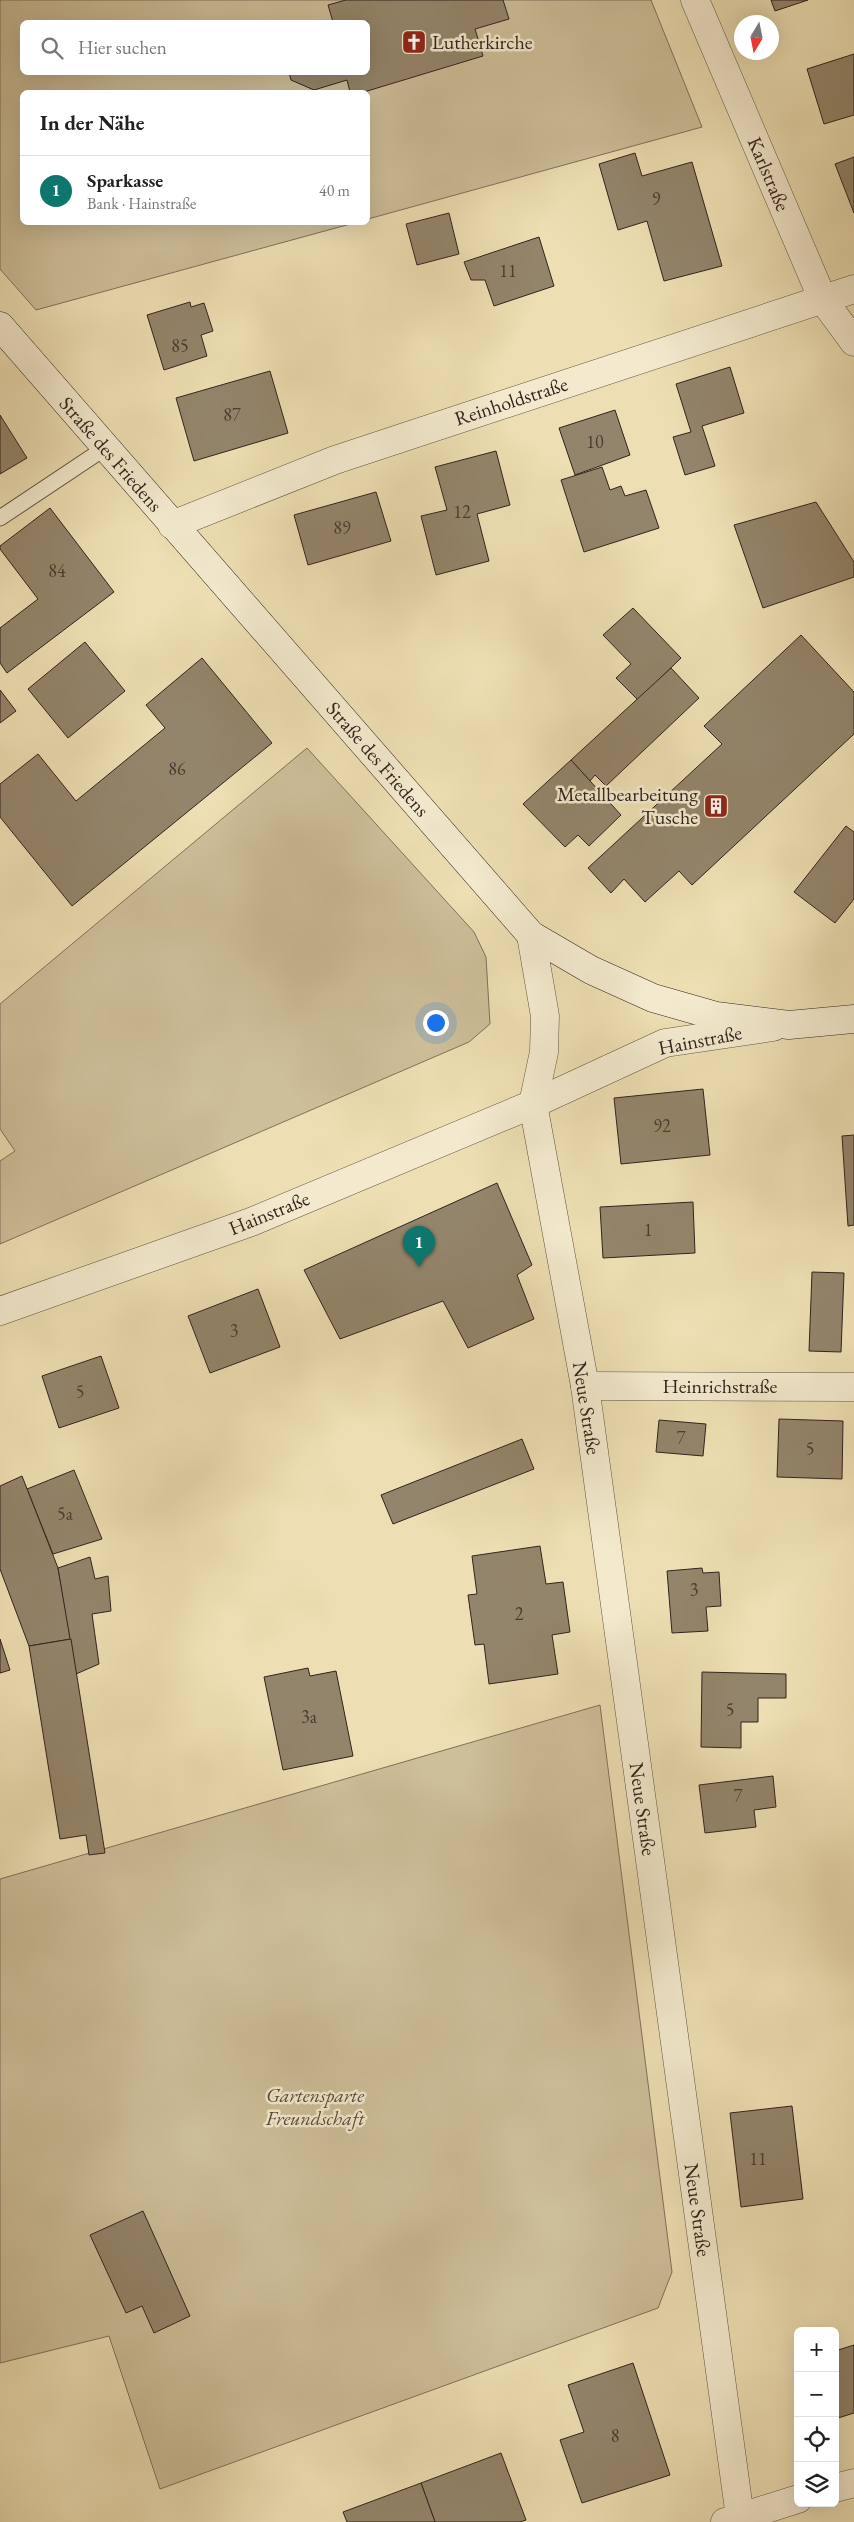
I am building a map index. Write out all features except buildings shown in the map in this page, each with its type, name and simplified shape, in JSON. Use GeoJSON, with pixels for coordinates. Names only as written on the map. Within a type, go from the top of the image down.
{"type":"FeatureCollection","features":[{"type":"Feature","properties":{"kind":"street","name":"Karlstraße"},"geometry":{"type":"LineString","coordinates":[[695,0],[823,300],[854,342]]}},
{"type":"Feature","properties":{"kind":"street","name":"Reinholdstraße"},"geometry":{"type":"LineString","coordinates":[[172,525],[334,460],[854,289]]}},
{"type":"Feature","properties":{"kind":"street","name":"Straße des Friedens"},"geometry":{"type":"LineString","coordinates":[[0,326],[531,935],[591,970],[653,998],[716,1016],[789,1024],[854,1019]]}},
{"type":"Feature","properties":{"kind":"street"},"geometry":{"type":"LineString","coordinates":[[531,935],[545,1016],[544,1052],[533,1104]]}},
{"type":"Feature","properties":{"kind":"street","name":"Hainstraße"},"geometry":{"type":"LineString","coordinates":[[0,1311],[251,1222],[533,1104],[664,1043],[789,1024]]}},
{"type":"Feature","properties":{"kind":"street","name":"Neue Straße"},"geometry":{"type":"LineString","coordinates":[[533,1104],[585,1386],[732,2519]]}},
{"type":"Feature","properties":{"kind":"street","name":"Heinrichstraße"},"geometry":{"type":"LineString","coordinates":[[585,1386],[854,1386]]}},
{"type":"Feature","properties":{"kind":"street"},"geometry":{"type":"LineString","coordinates":[[839,2487],[854,2483]]}},
{"type":"Feature","properties":{"kind":"street"},"geometry":{"type":"LineString","coordinates":[[732,2519],[794,2500]]}},
{"type":"Feature","properties":{"kind":"lane"},"geometry":{"type":"LineString","coordinates":[[0,518],[105,448]]}},
{"type":"Feature","properties":{"kind":"green space"},"geometry":{"type":"Polygon","coordinates":[[[0,0],[651,0],[702,127],[370,218],[370,90],[20,90],[20,225],[347,225],[36,310],[0,269],[0,0]]]}},
{"type":"Feature","properties":{"kind":"green space"},"geometry":{"type":"Polygon","coordinates":[[[307,748],[474,932],[486,957],[490,1024],[469,1042],[0,1244],[0,1161],[15,1151],[0,1129],[0,1004],[307,748]]]}},
{"type":"Feature","properties":{"kind":"green space","name":"Gartensparte Freundschaft"},"geometry":{"type":"Polygon","coordinates":[[[600,1705],[672,2272],[658,2308],[160,2489],[109,2336],[0,2363],[0,1879],[600,1705]]]}},
{"type":"Feature","properties":{"kind":"place","name":"Lutherkirche"},"geometry":{"type":"Point","coordinates":[414,42]}},
{"type":"Feature","properties":{"kind":"place","name":"Metallbearbeitung Tusche"},"geometry":{"type":"Point","coordinates":[716,806]}},
{"type":"Feature","properties":{"kind":"place","name":"Sparkasse"},"geometry":{"type":"Point","coordinates":[419,1267]}}]}
